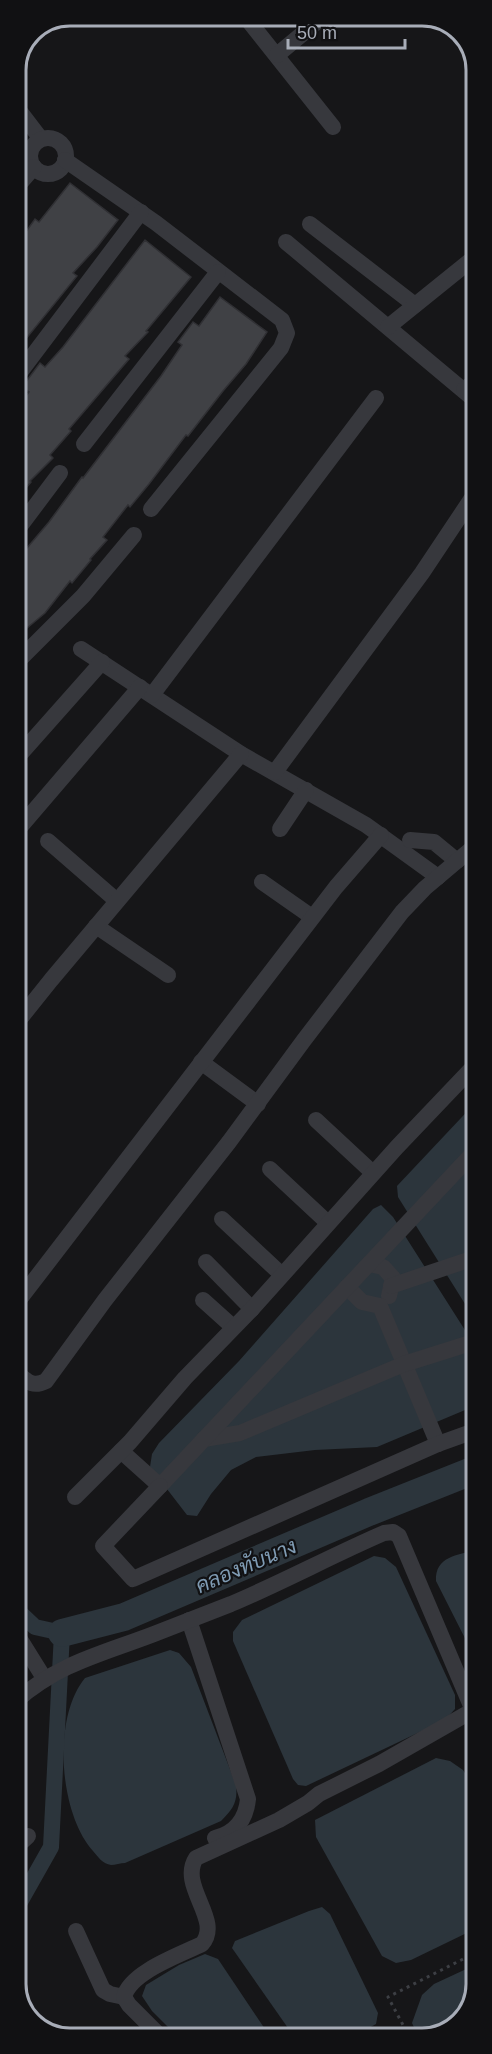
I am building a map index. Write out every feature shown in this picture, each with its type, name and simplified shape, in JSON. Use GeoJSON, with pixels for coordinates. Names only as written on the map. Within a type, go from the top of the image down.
{"type":"FeatureCollection","features":[{"type":"Feature","properties":{"kind":"street"},"geometry":{"type":"LineString","coordinates":[[253,26],[333,128]]}},
{"type":"Feature","properties":{"kind":"street"},"geometry":{"type":"LineString","coordinates":[[277,55],[312,26]]}},
{"type":"Feature","properties":{"kind":"street"},"geometry":{"type":"LineString","coordinates":[[26,119],[41,139]]}},
{"type":"Feature","properties":{"kind":"street"},"geometry":{"type":"LineString","coordinates":[[52,138],[64,148],[65,160],[60,169],[44,173],[34,167],[30,154],[34,145],[41,139],[52,138]]}},
{"type":"Feature","properties":{"kind":"street"},"geometry":{"type":"LineString","coordinates":[[65,160],[141,212],[282,320],[287,333],[281,348],[152,509]]}},
{"type":"Feature","properties":{"kind":"street"},"geometry":{"type":"LineString","coordinates":[[26,176],[34,167]]}},
{"type":"Feature","properties":{"kind":"street"},"geometry":{"type":"LineString","coordinates":[[26,364],[141,212]]}},
{"type":"Feature","properties":{"kind":"street"},"geometry":{"type":"LineString","coordinates":[[310,224],[415,305]]}},
{"type":"Feature","properties":{"kind":"street"},"geometry":{"type":"LineString","coordinates":[[286,242],[388,327],[466,386]]}},
{"type":"Feature","properties":{"kind":"street"},"geometry":{"type":"LineString","coordinates":[[388,327],[466,264]]}},
{"type":"Feature","properties":{"kind":"street"},"geometry":{"type":"LineString","coordinates":[[84,444],[218,272]]}},
{"type":"Feature","properties":{"kind":"street"},"geometry":{"type":"LineString","coordinates":[[26,821],[146,691],[376,398]]}},
{"type":"Feature","properties":{"kind":"street"},"geometry":{"type":"LineString","coordinates":[[26,518],[60,473]]}},
{"type":"Feature","properties":{"kind":"street"},"geometry":{"type":"LineString","coordinates":[[275,772],[422,573],[466,507]]}},
{"type":"Feature","properties":{"kind":"street"},"geometry":{"type":"LineString","coordinates":[[26,653],[82,596],[134,535]]}},
{"type":"Feature","properties":{"kind":"street"},"geometry":{"type":"LineString","coordinates":[[81,649],[241,754],[381,835],[438,877]]}},
{"type":"Feature","properties":{"kind":"street"},"geometry":{"type":"LineString","coordinates":[[26,748],[102,662]]}},
{"type":"Feature","properties":{"kind":"street"},"geometry":{"type":"LineString","coordinates":[[26,1012],[241,754]]}},
{"type":"Feature","properties":{"kind":"street"},"geometry":{"type":"LineString","coordinates":[[280,829],[306,790]]}},
{"type":"Feature","properties":{"kind":"street"},"geometry":{"type":"LineString","coordinates":[[26,1291],[312,917],[381,835]]}},
{"type":"Feature","properties":{"kind":"street"},"geometry":{"type":"LineString","coordinates":[[410,840],[434,842],[457,861]]}},
{"type":"Feature","properties":{"kind":"street"},"geometry":{"type":"LineString","coordinates":[[48,842],[117,902]]}},
{"type":"Feature","properties":{"kind":"street"},"geometry":{"type":"LineString","coordinates":[[26,1379],[38,1385],[46,1381],[105,1300],[258,1104],[402,912],[425,888],[466,853]]}},
{"type":"Feature","properties":{"kind":"street"},"geometry":{"type":"LineString","coordinates":[[262,882],[312,917]]}},
{"type":"Feature","properties":{"kind":"street"},"geometry":{"type":"LineString","coordinates":[[96,926],[168,975]]}},
{"type":"Feature","properties":{"kind":"street"},"geometry":{"type":"LineString","coordinates":[[201,1062],[258,1104]]}},
{"type":"Feature","properties":{"kind":"street"},"geometry":{"type":"LineString","coordinates":[[75,1497],[121,1451],[373,1173],[466,1075]]}},
{"type":"Feature","properties":{"kind":"street"},"geometry":{"type":"LineString","coordinates":[[316,1120],[373,1173]]}},
{"type":"Feature","properties":{"kind":"street"},"geometry":{"type":"LineString","coordinates":[[466,1167],[369,1264],[103,1546],[133,1579],[438,1444],[466,1434]]}},
{"type":"Feature","properties":{"kind":"street"},"geometry":{"type":"LineString","coordinates":[[270,1169],[328,1223]]}},
{"type":"Feature","properties":{"kind":"street"},"geometry":{"type":"LineString","coordinates":[[222,1219],[281,1274]]}},
{"type":"Feature","properties":{"kind":"street"},"geometry":{"type":"LineString","coordinates":[[391,1286],[466,1261]]}},
{"type":"Feature","properties":{"kind":"street"},"geometry":{"type":"LineString","coordinates":[[206,1262],[252,1308]]}},
{"type":"Feature","properties":{"kind":"street"},"geometry":{"type":"LineString","coordinates":[[369,1264],[383,1267],[393,1278],[389,1296],[380,1306]]}},
{"type":"Feature","properties":{"kind":"street"},"geometry":{"type":"LineString","coordinates":[[347,1287],[362,1302],[380,1306]]}},
{"type":"Feature","properties":{"kind":"street"},"geometry":{"type":"LineString","coordinates":[[203,1300],[232,1327]]}},
{"type":"Feature","properties":{"kind":"street"},"geometry":{"type":"LineString","coordinates":[[380,1306],[438,1444]]}},
{"type":"Feature","properties":{"kind":"street"},"geometry":{"type":"LineString","coordinates":[[204,1439],[240,1433],[404,1364],[466,1344]]}},
{"type":"Feature","properties":{"kind":"street"},"geometry":{"type":"LineString","coordinates":[[121,1451],[160,1485]]}},
{"type":"Feature","properties":{"kind":"street"},"geometry":{"type":"LineString","coordinates":[[26,1693],[44,1678],[83,1659],[234,1602],[384,1533],[393,1532],[399,1536],[466,1690]]}},
{"type":"Feature","properties":{"kind":"street"},"geometry":{"type":"LineString","coordinates":[[152,2028],[129,2005],[124,1996],[126,1988],[138,1976],[202,1944],[206,1939],[208,1931],[190,1875],[191,1866],[200,1846],[206,1841],[222,1837],[242,1822],[247,1812],[248,1799],[189,1620]]}},
{"type":"Feature","properties":{"kind":"street"},"geometry":{"type":"LineString","coordinates":[[26,1649],[44,1678]]}},
{"type":"Feature","properties":{"kind":"street"},"geometry":{"type":"LineString","coordinates":[[196,1858],[279,1820],[319,1794],[466,1718]]}},
{"type":"Feature","properties":{"kind":"street"},"geometry":{"type":"LineString","coordinates":[[76,1931],[102,1990],[124,1996]]}},
{"type":"Feature","properties":{"kind":"path"},"geometry":{"type":"LineString","coordinates":[[405,2028],[388,1997],[466,1958]]}},
{"type":"Feature","properties":{"kind":"shaded area"},"geometry":{"type":"Polygon","coordinates":[[[466,1113],[466,1305],[398,1197],[397,1186],[466,1113]]]}},
{"type":"Feature","properties":{"kind":"shaded area"},"geometry":{"type":"Polygon","coordinates":[[[381,1205],[393,1217],[466,1332],[466,1410],[377,1447],[315,1450],[256,1457],[231,1470],[211,1494],[197,1516],[187,1515],[150,1467],[152,1454],[159,1443],[239,1361],[373,1209],[381,1205]]]}},
{"type":"Feature","properties":{"kind":"shaded area"},"geometry":{"type":"Polygon","coordinates":[[[466,1552],[466,1640],[436,1581],[439,1566],[466,1552]]]}},
{"type":"Feature","properties":{"kind":"shaded area"},"geometry":{"type":"Polygon","coordinates":[[[374,1556],[385,1558],[396,1567],[455,1695],[455,1709],[445,1720],[306,1786],[298,1785],[293,1779],[233,1641],[233,1632],[242,1620],[374,1556]]]}},
{"type":"Feature","properties":{"kind":"shaded area"},"geometry":{"type":"Polygon","coordinates":[[[170,1650],[179,1653],[191,1667],[236,1785],[235,1801],[232,1809],[221,1821],[125,1863],[108,1864],[93,1851],[82,1834],[73,1814],[67,1790],[64,1740],[74,1695],[85,1678],[170,1650]]]}},
{"type":"Feature","properties":{"kind":"shaded area"},"geometry":{"type":"Polygon","coordinates":[[[436,1758],[450,1761],[463,1770],[466,1775],[466,1933],[411,1960],[396,1963],[382,1956],[316,1837],[315,1820],[436,1758]]]}},
{"type":"Feature","properties":{"kind":"shaded area"},"geometry":{"type":"Polygon","coordinates":[[[322,1907],[330,1914],[378,2013],[376,2024],[369,2028],[288,2028],[232,1948],[235,1941],[322,1907]]]}},
{"type":"Feature","properties":{"kind":"shaded area"},"geometry":{"type":"Polygon","coordinates":[[[205,1954],[218,1959],[264,2028],[169,2028],[152,2011],[142,1996],[146,1985],[179,1965],[205,1954]]]}},
{"type":"Feature","properties":{"kind":"shaded area"},"geometry":{"type":"Polygon","coordinates":[[[466,1969],[464,1999],[451,2018],[431,2028],[414,2028],[412,2023],[422,1995],[434,1984],[466,1969]]]}},
{"type":"Feature","properties":{"kind":"building"},"geometry":{"type":"Polygon","coordinates":[[[70,183],[118,220],[73,273],[77,276],[26,339],[26,232],[35,219],[39,222],[70,183]]]}},
{"type":"Feature","properties":{"kind":"building"},"geometry":{"type":"Polygon","coordinates":[[[145,240],[191,277],[146,331],[148,332],[125,356],[129,359],[69,429],[71,431],[50,455],[53,458],[26,488],[26,396],[29,392],[26,390],[26,382],[40,363],[45,367],[145,240]]]}},
{"type":"Feature","properties":{"kind":"building"},"geometry":{"type":"Polygon","coordinates":[[[220,297],[267,332],[246,364],[103,537],[107,540],[91,560],[72,583],[70,581],[45,613],[26,629],[26,549],[161,376],[182,345],[178,342],[193,322],[199,326],[220,297]]]}},
{"type":"Feature","properties":{"kind":"waterway","name":"คลองทับนาง"},"geometry":{"type":"LineString","coordinates":[[62,1633],[124,1617],[369,1512],[466,1473]]}},
{"type":"Feature","properties":{"kind":"waterway"},"geometry":{"type":"LineString","coordinates":[[26,1618],[35,1627],[62,1633],[51,1847],[26,1891]]}}]}
